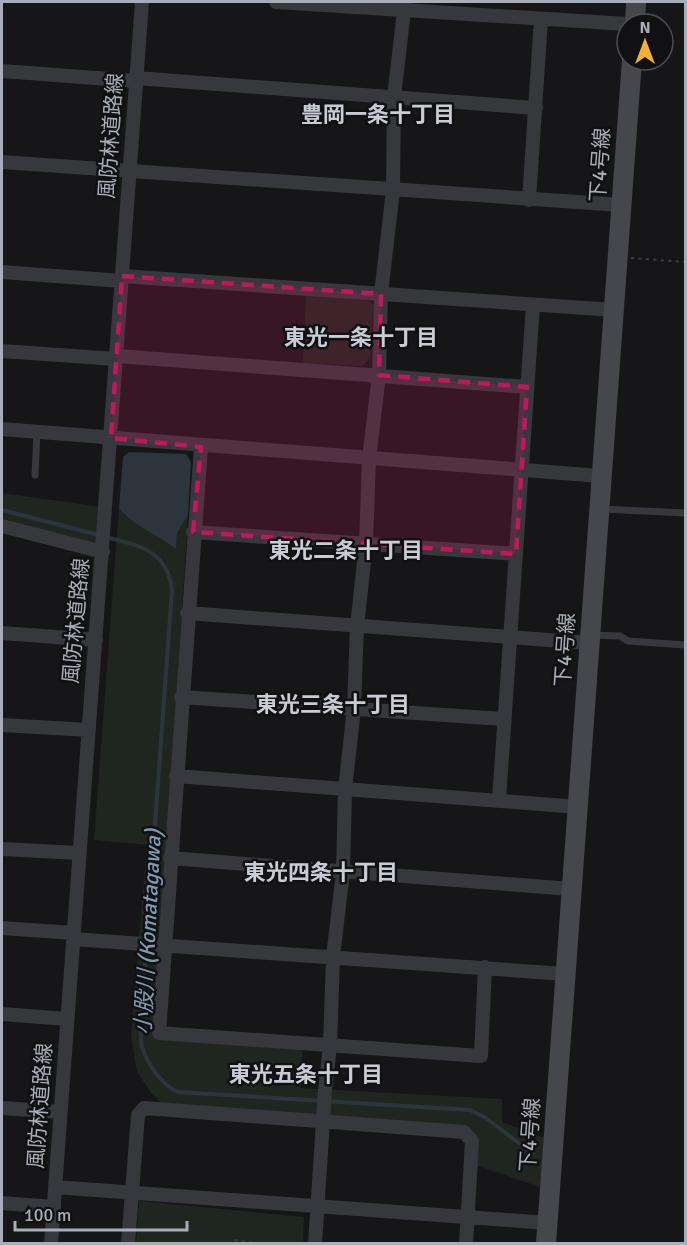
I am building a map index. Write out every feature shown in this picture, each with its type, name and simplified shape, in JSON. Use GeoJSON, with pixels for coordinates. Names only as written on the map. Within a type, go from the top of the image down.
{"type":"FeatureCollection","features":[{"type":"Feature","properties":{"kind":"street","name":"風防林道路線"},"geometry":{"type":"LineString","coordinates":[[51,1244],[142,2]]}},
{"type":"Feature","properties":{"kind":"street"},"geometry":{"type":"LineString","coordinates":[[276,2],[405,6],[615,23]]}},
{"type":"Feature","properties":{"kind":"street"},"geometry":{"type":"LineString","coordinates":[[315,1244],[319,1208],[324,1096],[330,1046],[333,957],[343,872],[345,790],[354,708],[357,626],[366,544],[369,459],[379,375],[381,294],[393,190],[394,97],[405,6]]}},
{"type":"Feature","properties":{"kind":"street"},"geometry":{"type":"LineString","coordinates":[[529,200],[541,19]]}},
{"type":"Feature","properties":{"kind":"street"},"geometry":{"type":"LineString","coordinates":[[2,71],[536,108]]}},
{"type":"Feature","properties":{"kind":"street","name":"下4号線"},"geometry":{"type":"LineString","coordinates":[[546,1244],[631,72]]}},
{"type":"Feature","properties":{"kind":"street"},"geometry":{"type":"LineString","coordinates":[[2,162],[621,205]]}},
{"type":"Feature","properties":{"kind":"street"},"geometry":{"type":"LineString","coordinates":[[2,272],[614,310]]}},
{"type":"Feature","properties":{"kind":"street"},"geometry":{"type":"LineString","coordinates":[[499,800],[533,305]]}},
{"type":"Feature","properties":{"kind":"street"},"geometry":{"type":"LineString","coordinates":[[2,351],[379,375],[527,387]]}},
{"type":"Feature","properties":{"kind":"street"},"geometry":{"type":"LineString","coordinates":[[2,429],[201,447],[601,476]]}},
{"type":"Feature","properties":{"kind":"street"},"geometry":{"type":"LineString","coordinates":[[201,447],[170,858],[160,945],[159,1033],[481,1056],[485,967]]}},
{"type":"Feature","properties":{"kind":"street"},"geometry":{"type":"LineString","coordinates":[[2,526],[103,547]]}},
{"type":"Feature","properties":{"kind":"street"},"geometry":{"type":"LineString","coordinates":[[193,532],[516,554]]}},
{"type":"Feature","properties":{"kind":"street"},"geometry":{"type":"LineString","coordinates":[[187,613],[510,637],[590,639]]}},
{"type":"Feature","properties":{"kind":"street"},"geometry":{"type":"LineString","coordinates":[[2,633],[96,640]]}},
{"type":"Feature","properties":{"kind":"street"},"geometry":{"type":"LineString","coordinates":[[181,698],[503,719]]}},
{"type":"Feature","properties":{"kind":"street"},"geometry":{"type":"LineString","coordinates":[[2,725],[89,730]]}},
{"type":"Feature","properties":{"kind":"street"},"geometry":{"type":"LineString","coordinates":[[176,776],[578,807]]}},
{"type":"Feature","properties":{"kind":"street"},"geometry":{"type":"LineString","coordinates":[[2,849],[80,853]]}},
{"type":"Feature","properties":{"kind":"street"},"geometry":{"type":"LineString","coordinates":[[170,858],[571,889]]}},
{"type":"Feature","properties":{"kind":"street"},"geometry":{"type":"LineString","coordinates":[[2,928],[139,944],[565,974]]}},
{"type":"Feature","properties":{"kind":"street"},"geometry":{"type":"LineString","coordinates":[[2,1014],[67,1019]]}},
{"type":"Feature","properties":{"kind":"street"},"geometry":{"type":"LineString","coordinates":[[2,1108],[60,1112]]}},
{"type":"Feature","properties":{"kind":"street"},"geometry":{"type":"LineString","coordinates":[[128,1244],[138,1114],[144,1108],[323,1117],[464,1132],[472,1141],[466,1244]]}},
{"type":"Feature","properties":{"kind":"street"},"geometry":{"type":"LineString","coordinates":[[55,1187],[132,1191],[468,1219],[548,1223]]}},
{"type":"Feature","properties":{"kind":"street"},"geometry":{"type":"LineString","coordinates":[[2,1203],[54,1207]]}},
{"type":"Feature","properties":{"kind":"lane"},"geometry":{"type":"LineString","coordinates":[[35,475],[38,432]]}},
{"type":"Feature","properties":{"kind":"lane"},"geometry":{"type":"LineString","coordinates":[[598,509],[686,513]]}},
{"type":"Feature","properties":{"kind":"lane"},"geometry":{"type":"LineString","coordinates":[[590,639],[620,636],[628,642],[686,645]]}},
{"type":"Feature","properties":{"kind":"path"},"geometry":{"type":"LineString","coordinates":[[617,257],[686,262]]}},
{"type":"Feature","properties":{"kind":"path"},"geometry":{"type":"LineString","coordinates":[[228,1244],[234,1240],[267,1244]]}},
{"type":"Feature","properties":{"kind":"highlighted area"},"geometry":{"type":"Polygon","coordinates":[[[122,276],[381,294],[379,375],[527,387],[516,554],[193,532],[201,447],[111,438],[122,276]]]}},
{"type":"Feature","properties":{"kind":"shaded area"},"geometry":{"type":"Polygon","coordinates":[[[306,295],[366,298],[373,305],[370,358],[362,366],[303,363],[306,295]]]}},
{"type":"Feature","properties":{"kind":"shaded area"},"geometry":{"type":"Polygon","coordinates":[[[129,452],[186,454],[191,462],[188,515],[177,533],[176,549],[125,515],[119,508],[123,457],[129,452]]]}},
{"type":"Feature","properties":{"kind":"shaded area"},"geometry":{"type":"Polygon","coordinates":[[[2,493],[102,507],[100,545],[2,521],[2,493]]]}},
{"type":"Feature","properties":{"kind":"shaded area"},"geometry":{"type":"Polygon","coordinates":[[[119,508],[139,525],[176,548],[177,533],[188,515],[155,1034],[303,1047],[300,1088],[502,1099],[502,1122],[545,1138],[543,1188],[472,1164],[470,1136],[168,1109],[152,1094],[137,1072],[131,1036],[147,845],[94,840],[119,508]]]}},
{"type":"Feature","properties":{"kind":"shaded area"},"geometry":{"type":"Polygon","coordinates":[[[139,1201],[304,1217],[303,1243],[136,1243],[139,1201]]]}},
{"type":"Feature","properties":{"kind":"waterway","name":"小股川 (Komatagawa)"},"geometry":{"type":"LineString","coordinates":[[2,510],[99,535]]}},
{"type":"Feature","properties":{"kind":"waterway","name":"小股川 (Komatagawa)"},"geometry":{"type":"LineString","coordinates":[[106,537],[141,547],[158,558],[169,577],[172,590],[141,1017],[142,1047],[147,1060],[166,1085],[178,1092],[470,1110],[486,1118],[533,1154]]}},
{"type":"Feature","properties":{"kind":"district","name":"豊岡一条十丁目"},"geometry":{"type":"Point","coordinates":[378,114]}},
{"type":"Feature","properties":{"kind":"district","name":"東光一条十丁目"},"geometry":{"type":"Point","coordinates":[361,337]}},
{"type":"Feature","properties":{"kind":"district","name":"東光二条十丁目"},"geometry":{"type":"Point","coordinates":[346,550]}},
{"type":"Feature","properties":{"kind":"district","name":"東光三条十丁目"},"geometry":{"type":"Point","coordinates":[333,704]}},
{"type":"Feature","properties":{"kind":"district","name":"東光四条十丁目"},"geometry":{"type":"Point","coordinates":[321,872]}},
{"type":"Feature","properties":{"kind":"district","name":"東光五条十丁目"},"geometry":{"type":"Point","coordinates":[306,1074]}}]}
